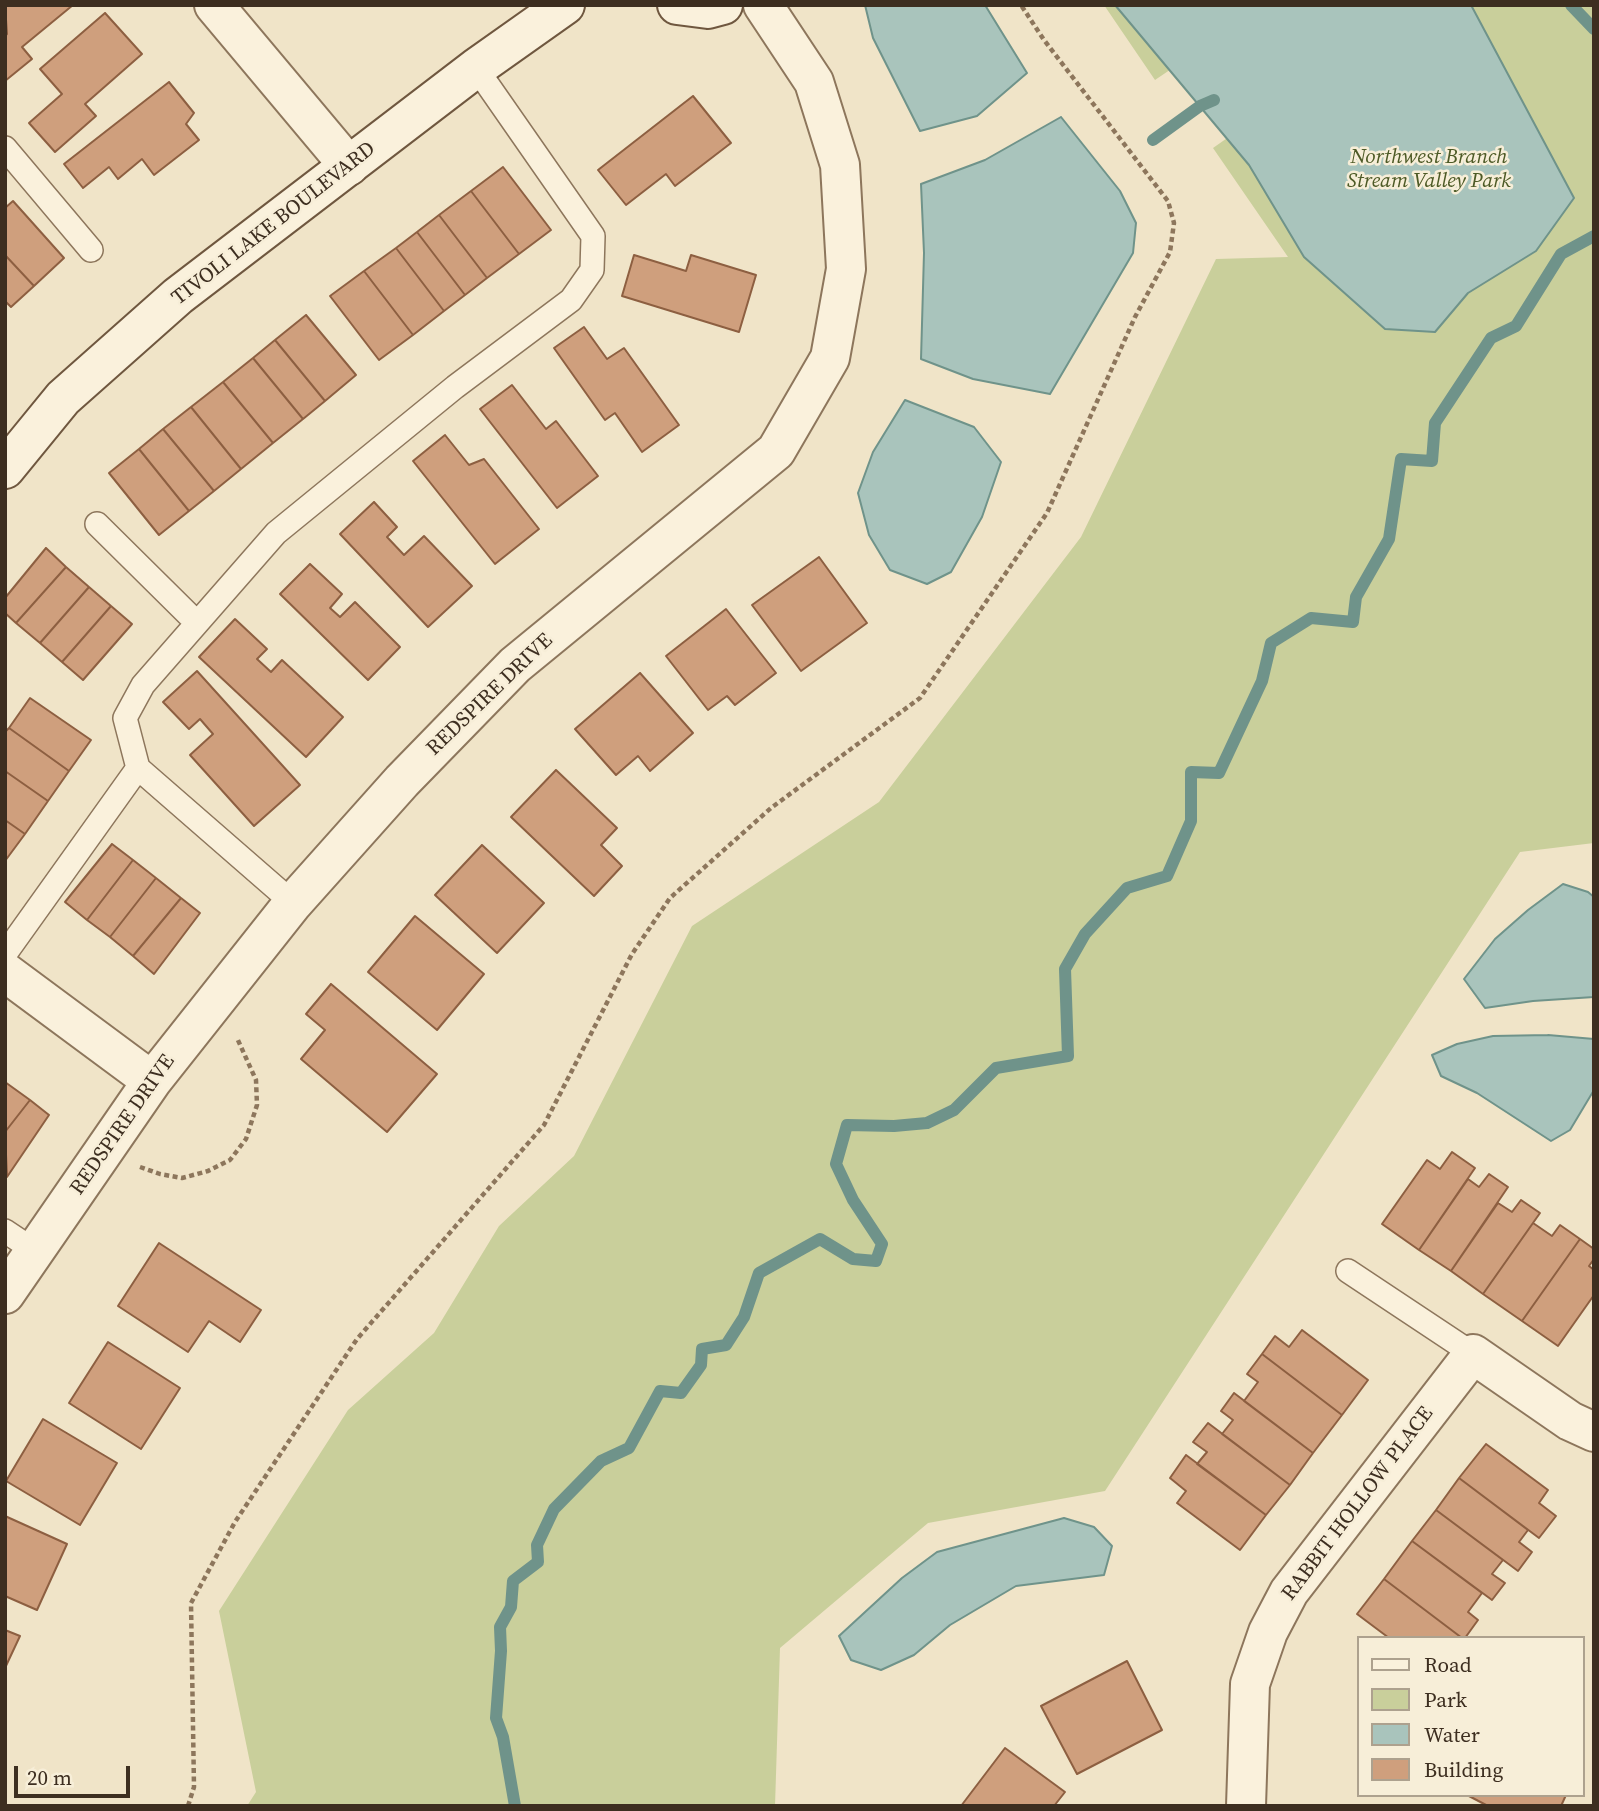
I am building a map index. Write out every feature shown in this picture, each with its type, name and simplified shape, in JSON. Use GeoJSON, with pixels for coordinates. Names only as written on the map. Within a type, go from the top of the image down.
{"type":"FeatureCollection","features":[{"type":"Feature","properties":{"kind":"street"},"geometry":{"type":"LineString","coordinates":[[214,5],[349,166]]}},
{"type":"Feature","properties":{"kind":"street","name":"TIVOLI LAKE BOULEVARD"},"geometry":{"type":"LineString","coordinates":[[5,469],[63,398],[157,314],[476,68],[565,5]]}},
{"type":"Feature","properties":{"kind":"street"},"geometry":{"type":"LineString","coordinates":[[677,5],[708,9],[723,5]]}},
{"type":"Feature","properties":{"kind":"street","name":"REDSPIRE DRIVE"},"geometry":{"type":"LineString","coordinates":[[5,1294],[20,1241],[152,1081],[293,903],[402,781],[515,665],[776,451],[830,358],[846,269],[840,164],[814,82],[763,5]]}},
{"type":"Feature","properties":{"kind":"street"},"geometry":{"type":"LineString","coordinates":[[5,972],[152,1081]]}},
{"type":"Feature","properties":{"kind":"street"},"geometry":{"type":"LineString","coordinates":[[1473,1354],[1570,1421],[1594,1432]]}},
{"type":"Feature","properties":{"kind":"street","name":"RABBIT HOLLOW PLACE"},"geometry":{"type":"LineString","coordinates":[[1246,1806],[1250,1684],[1268,1632],[1289,1592],[1473,1354]]}},
{"type":"Feature","properties":{"kind":"lane"},"geometry":{"type":"LineString","coordinates":[[293,903],[138,768],[125,718],[143,685],[276,533],[455,387],[571,300],[592,270],[593,236],[476,68]]}},
{"type":"Feature","properties":{"kind":"lane"},"geometry":{"type":"LineString","coordinates":[[7,152],[91,250]]}},
{"type":"Feature","properties":{"kind":"lane"},"geometry":{"type":"LineString","coordinates":[[97,524],[197,623]]}},
{"type":"Feature","properties":{"kind":"lane"},"geometry":{"type":"LineString","coordinates":[[5,954],[138,768]]}},
{"type":"Feature","properties":{"kind":"lane"},"geometry":{"type":"LineString","coordinates":[[1348,1271],[1473,1354]]}},
{"type":"Feature","properties":{"kind":"path"},"geometry":{"type":"LineString","coordinates":[[188,1806],[194,1787],[191,1603],[235,1522],[356,1339],[544,1125],[632,954],[670,898],[771,808],[920,698],[1047,513],[1135,317],[1170,253],[1174,223],[1168,201],[1044,40],[1021,5]]}},
{"type":"Feature","properties":{"kind":"path"},"geometry":{"type":"LineString","coordinates":[[140,1167],[182,1178],[208,1171],[230,1160],[246,1139],[257,1105],[256,1080],[237,1038]]}},
{"type":"Feature","properties":{"kind":"green space","name":"Northwest Branch Stream Valley Park"},"geometry":{"type":"Polygon","coordinates":[[[1104,5],[1594,5],[1594,843],[1520,852],[1105,1491],[928,1523],[780,1648],[775,1806],[247,1806],[256,1792],[219,1611],[348,1410],[434,1333],[499,1226],[574,1156],[692,926],[879,802],[1081,537],[1216,259],[1288,257],[1213,148],[1270,108],[1220,36],[1155,80],[1104,5]]]}},
{"type":"Feature","properties":{"kind":"water"},"geometry":{"type":"Polygon","coordinates":[[[865,5],[985,5],[1027,73],[977,116],[920,131],[873,38],[865,5]]]}},
{"type":"Feature","properties":{"kind":"water"},"geometry":{"type":"Polygon","coordinates":[[[1115,5],[1471,5],[1574,198],[1536,251],[1468,293],[1435,332],[1385,329],[1304,257],[1249,165],[1115,5]]]}},
{"type":"Feature","properties":{"kind":"water"},"geometry":{"type":"Polygon","coordinates":[[[1061,117],[1120,191],[1136,223],[1133,253],[1050,394],[973,379],[921,359],[924,253],[921,184],[985,160],[1061,117]]]}},
{"type":"Feature","properties":{"kind":"water"},"geometry":{"type":"Polygon","coordinates":[[[905,400],[974,427],[1001,462],[982,517],[951,572],[927,584],[890,570],[869,535],[858,493],[873,452],[905,400]]]}},
{"type":"Feature","properties":{"kind":"water"},"geometry":{"type":"Polygon","coordinates":[[[1563,884],[1588,892],[1594,897],[1594,997],[1533,1001],[1485,1008],[1464,979],[1495,939],[1563,884]]]}},
{"type":"Feature","properties":{"kind":"water"},"geometry":{"type":"Polygon","coordinates":[[[1548,1035],[1594,1039],[1594,1090],[1570,1130],[1551,1141],[1477,1093],[1441,1076],[1432,1055],[1457,1044],[1493,1036],[1548,1035]]]}},
{"type":"Feature","properties":{"kind":"water"},"geometry":{"type":"Polygon","coordinates":[[[1064,1518],[1094,1527],[1112,1546],[1104,1575],[1016,1586],[950,1625],[914,1655],[881,1670],[851,1660],[839,1636],[902,1578],[937,1552],[1064,1518]]]}},
{"type":"Feature","properties":{"kind":"building"},"geometry":{"type":"Polygon","coordinates":[[[5,5],[73,5],[22,47],[32,59],[5,81],[7,34],[5,5]]]}},
{"type":"Feature","properties":{"kind":"building"},"geometry":{"type":"Polygon","coordinates":[[[105,13],[142,54],[85,104],[96,116],[55,152],[29,123],[62,94],[40,69],[105,13]]]}},
{"type":"Feature","properties":{"kind":"building"},"geometry":{"type":"Polygon","coordinates":[[[169,82],[194,113],[186,124],[199,140],[154,175],[142,159],[118,179],[109,167],[83,188],[64,164],[169,82]]]}},
{"type":"Feature","properties":{"kind":"building"},"geometry":{"type":"Polygon","coordinates":[[[693,96],[731,143],[675,186],[666,174],[626,205],[598,170],[693,96]]]}},
{"type":"Feature","properties":{"kind":"building"},"geometry":{"type":"Polygon","coordinates":[[[503,167],[551,230],[519,254],[471,191],[503,167]]]}},
{"type":"Feature","properties":{"kind":"building"},"geometry":{"type":"Polygon","coordinates":[[[471,191],[519,254],[487,278],[439,215],[471,191]]]}},
{"type":"Feature","properties":{"kind":"building"},"geometry":{"type":"Polygon","coordinates":[[[13,201],[64,258],[34,286],[5,255],[5,208],[13,201]]]}},
{"type":"Feature","properties":{"kind":"building"},"geometry":{"type":"Polygon","coordinates":[[[439,215],[487,278],[465,295],[417,232],[439,215]]]}},
{"type":"Feature","properties":{"kind":"building"},"geometry":{"type":"Polygon","coordinates":[[[417,232],[465,295],[444,311],[396,248],[417,232]]]}},
{"type":"Feature","properties":{"kind":"building"},"geometry":{"type":"Polygon","coordinates":[[[396,248],[444,311],[413,335],[364,271],[396,248]]]}},
{"type":"Feature","properties":{"kind":"building"},"geometry":{"type":"Polygon","coordinates":[[[5,255],[34,286],[11,307],[5,301],[5,255]]]}},
{"type":"Feature","properties":{"kind":"building"},"geometry":{"type":"Polygon","coordinates":[[[634,255],[686,271],[691,255],[756,275],[739,332],[622,296],[634,255]]]}},
{"type":"Feature","properties":{"kind":"building"},"geometry":{"type":"Polygon","coordinates":[[[364,271],[413,335],[379,360],[330,296],[364,271]]]}},
{"type":"Feature","properties":{"kind":"building"},"geometry":{"type":"Polygon","coordinates":[[[306,315],[356,375],[325,401],[275,340],[306,315]]]}},
{"type":"Feature","properties":{"kind":"building"},"geometry":{"type":"Polygon","coordinates":[[[584,327],[607,359],[624,348],[679,425],[642,452],[615,413],[605,420],[554,348],[584,327]]]}},
{"type":"Feature","properties":{"kind":"building"},"geometry":{"type":"Polygon","coordinates":[[[275,340],[325,401],[303,419],[253,358],[275,340]]]}},
{"type":"Feature","properties":{"kind":"building"},"geometry":{"type":"Polygon","coordinates":[[[253,358],[303,419],[273,443],[223,382],[253,358]]]}},
{"type":"Feature","properties":{"kind":"building"},"geometry":{"type":"Polygon","coordinates":[[[223,382],[273,443],[241,469],[191,407],[223,382]]]}},
{"type":"Feature","properties":{"kind":"building"},"geometry":{"type":"Polygon","coordinates":[[[512,385],[546,429],[556,421],[598,476],[557,508],[480,409],[512,385]]]}},
{"type":"Feature","properties":{"kind":"building"},"geometry":{"type":"Polygon","coordinates":[[[191,407],[241,469],[214,491],[163,429],[191,407]]]}},
{"type":"Feature","properties":{"kind":"building"},"geometry":{"type":"Polygon","coordinates":[[[163,429],[214,491],[189,511],[139,449],[163,429]]]}},
{"type":"Feature","properties":{"kind":"building"},"geometry":{"type":"Polygon","coordinates":[[[445,435],[469,465],[484,459],[539,529],[495,564],[413,461],[445,435]]]}},
{"type":"Feature","properties":{"kind":"building"},"geometry":{"type":"Polygon","coordinates":[[[139,449],[189,511],[159,535],[109,473],[139,449]]]}},
{"type":"Feature","properties":{"kind":"building"},"geometry":{"type":"Polygon","coordinates":[[[374,502],[397,527],[387,537],[404,555],[424,536],[472,586],[428,627],[340,534],[374,502]]]}},
{"type":"Feature","properties":{"kind":"building"},"geometry":{"type":"Polygon","coordinates":[[[46,548],[66,567],[16,623],[5,613],[5,598],[46,548]]]}},
{"type":"Feature","properties":{"kind":"building"},"geometry":{"type":"Polygon","coordinates":[[[819,557],[867,623],[801,671],[752,605],[819,557]]]}},
{"type":"Feature","properties":{"kind":"building"},"geometry":{"type":"Polygon","coordinates":[[[310,564],[342,594],[330,608],[340,617],[355,602],[400,647],[368,680],[280,594],[310,564]]]}},
{"type":"Feature","properties":{"kind":"building"},"geometry":{"type":"Polygon","coordinates":[[[66,567],[89,587],[40,643],[16,623],[66,567]]]}},
{"type":"Feature","properties":{"kind":"building"},"geometry":{"type":"Polygon","coordinates":[[[89,587],[111,606],[62,662],[40,643],[89,587]]]}},
{"type":"Feature","properties":{"kind":"building"},"geometry":{"type":"Polygon","coordinates":[[[111,606],[132,624],[83,680],[62,662],[111,606]]]}},
{"type":"Feature","properties":{"kind":"building"},"geometry":{"type":"Polygon","coordinates":[[[726,609],[776,673],[735,705],[727,696],[708,710],[666,656],[726,609]]]}},
{"type":"Feature","properties":{"kind":"building"},"geometry":{"type":"Polygon","coordinates":[[[235,619],[267,649],[257,659],[271,672],[282,660],[343,717],[306,757],[199,657],[235,619]]]}},
{"type":"Feature","properties":{"kind":"building"},"geometry":{"type":"Polygon","coordinates":[[[197,671],[300,785],[254,826],[190,755],[213,734],[200,719],[189,729],[163,702],[197,671]]]}},
{"type":"Feature","properties":{"kind":"building"},"geometry":{"type":"Polygon","coordinates":[[[640,673],[693,733],[650,771],[638,756],[616,775],[575,729],[640,673]]]}},
{"type":"Feature","properties":{"kind":"building"},"geometry":{"type":"Polygon","coordinates":[[[30,698],[91,740],[69,771],[9,728],[30,698]]]}},
{"type":"Feature","properties":{"kind":"building"},"geometry":{"type":"Polygon","coordinates":[[[9,728],[69,771],[48,801],[5,771],[5,732],[9,728]]]}},
{"type":"Feature","properties":{"kind":"building"},"geometry":{"type":"Polygon","coordinates":[[[556,770],[617,828],[601,845],[622,866],[594,896],[511,817],[556,770]]]}},
{"type":"Feature","properties":{"kind":"building"},"geometry":{"type":"Polygon","coordinates":[[[5,771],[48,801],[25,834],[5,820],[5,771]]]}},
{"type":"Feature","properties":{"kind":"building"},"geometry":{"type":"Polygon","coordinates":[[[5,820],[25,834],[5,861],[5,820]]]}},
{"type":"Feature","properties":{"kind":"building"},"geometry":{"type":"Polygon","coordinates":[[[112,844],[133,860],[87,920],[65,902],[112,844]]]}},
{"type":"Feature","properties":{"kind":"building"},"geometry":{"type":"Polygon","coordinates":[[[482,845],[544,903],[497,953],[435,895],[482,845]]]}},
{"type":"Feature","properties":{"kind":"building"},"geometry":{"type":"Polygon","coordinates":[[[133,860],[156,878],[110,937],[87,920],[133,860]]]}},
{"type":"Feature","properties":{"kind":"building"},"geometry":{"type":"Polygon","coordinates":[[[156,878],[181,898],[133,956],[110,937],[156,878]]]}},
{"type":"Feature","properties":{"kind":"building"},"geometry":{"type":"Polygon","coordinates":[[[181,898],[200,913],[154,974],[133,956],[181,898]]]}},
{"type":"Feature","properties":{"kind":"building"},"geometry":{"type":"Polygon","coordinates":[[[415,916],[484,974],[437,1030],[368,972],[415,916]]]}},
{"type":"Feature","properties":{"kind":"building"},"geometry":{"type":"Polygon","coordinates":[[[331,984],[437,1074],[387,1132],[301,1059],[325,1030],[306,1014],[331,984]]]}},
{"type":"Feature","properties":{"kind":"building"},"geometry":{"type":"Polygon","coordinates":[[[5,1082],[30,1100],[5,1132],[5,1082]]]}},
{"type":"Feature","properties":{"kind":"building"},"geometry":{"type":"Polygon","coordinates":[[[30,1100],[49,1115],[7,1177],[5,1132],[30,1100]]]}},
{"type":"Feature","properties":{"kind":"building"},"geometry":{"type":"Polygon","coordinates":[[[1452,1152],[1475,1168],[1419,1250],[1382,1224],[1427,1160],[1440,1169],[1452,1152]]]}},
{"type":"Feature","properties":{"kind":"building"},"geometry":{"type":"Polygon","coordinates":[[[1489,1174],[1508,1187],[1451,1271],[1419,1250],[1468,1179],[1479,1187],[1489,1174]]]}},
{"type":"Feature","properties":{"kind":"building"},"geometry":{"type":"Polygon","coordinates":[[[1521,1200],[1540,1213],[1483,1294],[1451,1271],[1498,1203],[1512,1212],[1521,1200]]]}},
{"type":"Feature","properties":{"kind":"building"},"geometry":{"type":"Polygon","coordinates":[[[1533,1223],[1552,1236],[1560,1225],[1580,1239],[1522,1321],[1483,1294],[1533,1223]]]}},
{"type":"Feature","properties":{"kind":"building"},"geometry":{"type":"Polygon","coordinates":[[[1580,1239],[1594,1249],[1594,1259],[1589,1266],[1594,1270],[1594,1295],[1558,1346],[1522,1321],[1580,1239]]]}},
{"type":"Feature","properties":{"kind":"building"},"geometry":{"type":"Polygon","coordinates":[[[159,1243],[261,1310],[240,1342],[209,1321],[188,1352],[118,1306],[159,1243]]]}},
{"type":"Feature","properties":{"kind":"building"},"geometry":{"type":"Polygon","coordinates":[[[1302,1330],[1368,1380],[1342,1415],[1262,1354],[1275,1336],[1289,1347],[1302,1330]]]}},
{"type":"Feature","properties":{"kind":"building"},"geometry":{"type":"Polygon","coordinates":[[[108,1342],[180,1388],[141,1449],[69,1403],[108,1342]]]}},
{"type":"Feature","properties":{"kind":"building"},"geometry":{"type":"Polygon","coordinates":[[[1262,1354],[1342,1415],[1313,1453],[1244,1401],[1258,1382],[1247,1374],[1262,1354]]]}},
{"type":"Feature","properties":{"kind":"building"},"geometry":{"type":"Polygon","coordinates":[[[1234,1393],[1313,1453],[1290,1485],[1222,1434],[1233,1420],[1221,1411],[1234,1393]]]}},
{"type":"Feature","properties":{"kind":"building"},"geometry":{"type":"Polygon","coordinates":[[[43,1419],[117,1463],[80,1525],[6,1481],[43,1419]]]}},
{"type":"Feature","properties":{"kind":"building"},"geometry":{"type":"Polygon","coordinates":[[[1208,1423],[1290,1485],[1266,1515],[1197,1464],[1207,1452],[1193,1442],[1208,1423]]]}},
{"type":"Feature","properties":{"kind":"building"},"geometry":{"type":"Polygon","coordinates":[[[1486,1444],[1548,1490],[1539,1503],[1556,1516],[1539,1538],[1459,1478],[1486,1444]]]}},
{"type":"Feature","properties":{"kind":"building"},"geometry":{"type":"Polygon","coordinates":[[[1186,1455],[1266,1515],[1240,1550],[1177,1503],[1186,1491],[1170,1478],[1186,1455]]]}},
{"type":"Feature","properties":{"kind":"building"},"geometry":{"type":"Polygon","coordinates":[[[1459,1478],[1528,1530],[1519,1542],[1532,1552],[1518,1571],[1436,1510],[1459,1478]]]}},
{"type":"Feature","properties":{"kind":"building"},"geometry":{"type":"Polygon","coordinates":[[[1436,1510],[1503,1560],[1492,1574],[1505,1583],[1492,1600],[1412,1541],[1436,1510]]]}},
{"type":"Feature","properties":{"kind":"building"},"geometry":{"type":"Polygon","coordinates":[[[5,1516],[67,1544],[37,1610],[5,1596],[5,1516]]]}},
{"type":"Feature","properties":{"kind":"building"},"geometry":{"type":"Polygon","coordinates":[[[1412,1541],[1482,1593],[1468,1612],[1478,1620],[1466,1636],[1459,1636],[1384,1579],[1412,1541]]]}},
{"type":"Feature","properties":{"kind":"building"},"geometry":{"type":"Polygon","coordinates":[[[1384,1579],[1459,1636],[1386,1636],[1357,1614],[1384,1579]]]}},
{"type":"Feature","properties":{"kind":"building"},"geometry":{"type":"Polygon","coordinates":[[[5,1630],[20,1636],[5,1668],[5,1630]]]}},
{"type":"Feature","properties":{"kind":"building"},"geometry":{"type":"Polygon","coordinates":[[[1127,1661],[1162,1730],[1077,1774],[1041,1706],[1127,1661]]]}},
{"type":"Feature","properties":{"kind":"building"},"geometry":{"type":"Polygon","coordinates":[[[1005,1748],[1065,1792],[1054,1806],[961,1806],[1005,1748]]]}},
{"type":"Feature","properties":{"kind":"building"},"geometry":{"type":"Polygon","coordinates":[[[1471,1797],[1565,1797],[1561,1806],[1488,1806],[1471,1797]]]}},
{"type":"Feature","properties":{"kind":"waterway"},"geometry":{"type":"LineString","coordinates":[[1571,5],[1594,29]]}},
{"type":"Feature","properties":{"kind":"waterway"},"geometry":{"type":"LineString","coordinates":[[1153,140],[1200,106],[1214,100]]}},
{"type":"Feature","properties":{"kind":"waterway"},"geometry":{"type":"LineString","coordinates":[[515,1806],[503,1737],[496,1718],[500,1627],[511,1607],[513,1581],[538,1562],[537,1545],[554,1509],[601,1461],[629,1448],[660,1391],[681,1393],[701,1365],[702,1349],[726,1345],[744,1317],[759,1273],[820,1239],[853,1259],[876,1261],[882,1244],[853,1200],[836,1164],[847,1125],[894,1126],[927,1123],[954,1110],[996,1068],[1068,1056],[1065,969],[1085,934],[1127,888],[1167,876],[1191,821],[1191,772],[1219,773],[1262,681],[1271,643],[1311,618],[1353,622],[1356,597],[1389,539],[1401,459],[1432,461],[1435,423],[1491,338],[1516,326],[1561,254],[1594,236]]}}]}
